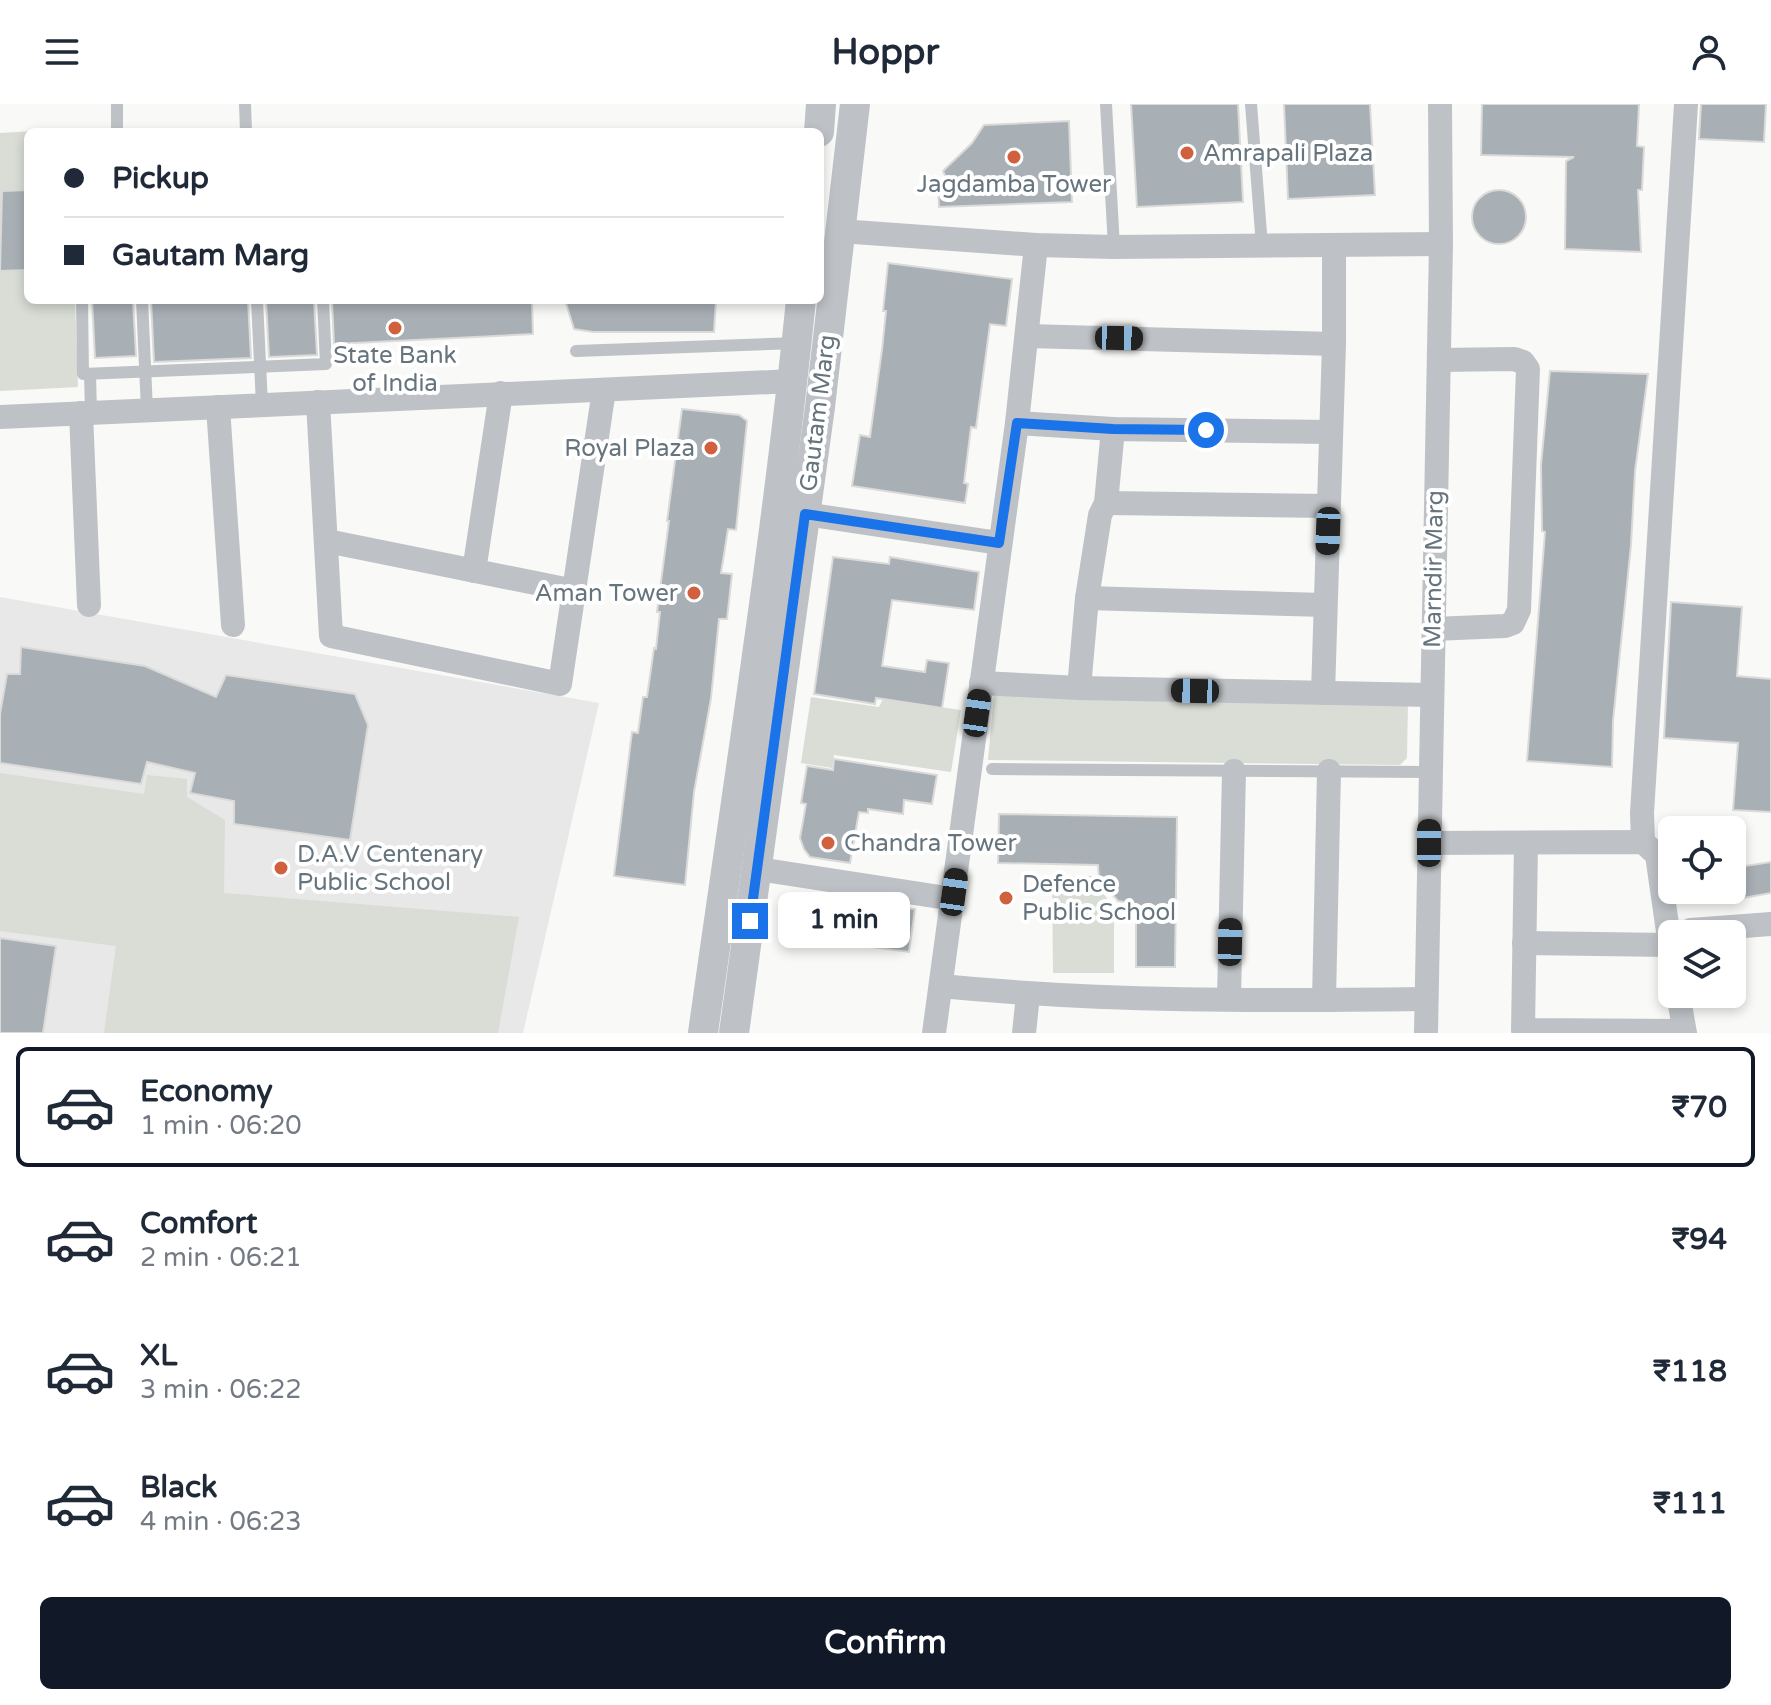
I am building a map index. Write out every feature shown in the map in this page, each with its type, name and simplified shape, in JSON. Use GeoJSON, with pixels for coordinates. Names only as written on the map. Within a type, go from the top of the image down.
{"type":"FeatureCollection","features":[{"type":"Feature","properties":{"kind":"street"},"geometry":{"type":"LineString","coordinates":[[819,128],[821,104]]}},
{"type":"Feature","properties":{"kind":"street","name":"Gautam Marg"},"geometry":{"type":"LineString","coordinates":[[734,1033],[805,514],[855,104]]}},
{"type":"Feature","properties":{"kind":"street","name":"Marndir Marg"},"geometry":{"type":"LineString","coordinates":[[1426,1033],[1441,244],[1440,104]]}},
{"type":"Feature","properties":{"kind":"street"},"geometry":{"type":"LineString","coordinates":[[1643,842],[1644,782],[1686,104]]}},
{"type":"Feature","properties":{"kind":"street"},"geometry":{"type":"LineString","coordinates":[[840,231],[1036,245],[1114,247],[1441,244]]}},
{"type":"Feature","properties":{"kind":"street"},"geometry":{"type":"LineString","coordinates":[[934,1033],[961,895],[981,683],[1017,423],[1036,245]]}},
{"type":"Feature","properties":{"kind":"street"},"geometry":{"type":"LineString","coordinates":[[1323,693],[1334,344],[1334,245]]}},
{"type":"Feature","properties":{"kind":"street","name":"Gautam Marg"},"geometry":{"type":"LineString","coordinates":[[703,1033],[794,381],[801,304]]}},
{"type":"Feature","properties":{"kind":"street"},"geometry":{"type":"LineString","coordinates":[[1027,336],[1334,344]]}},
{"type":"Feature","properties":{"kind":"street"},"geometry":{"type":"LineString","coordinates":[[1433,629],[1505,626],[1513,623],[1519,610],[1528,369],[1523,362],[1514,359],[1439,360]]}},
{"type":"Feature","properties":{"kind":"street"},"geometry":{"type":"LineString","coordinates":[[0,417],[794,381]]}},
{"type":"Feature","properties":{"kind":"street"},"geometry":{"type":"LineString","coordinates":[[318,402],[331,636],[560,684],[604,390]]}},
{"type":"Feature","properties":{"kind":"street"},"geometry":{"type":"LineString","coordinates":[[474,571],[501,393]]}},
{"type":"Feature","properties":{"kind":"street"},"geometry":{"type":"LineString","coordinates":[[218,407],[233,625]]}},
{"type":"Feature","properties":{"kind":"street"},"geometry":{"type":"LineString","coordinates":[[86,413],[89,605]]}},
{"type":"Feature","properties":{"kind":"street"},"geometry":{"type":"LineString","coordinates":[[1017,423],[1113,429],[1331,432]]}},
{"type":"Feature","properties":{"kind":"street"},"geometry":{"type":"LineString","coordinates":[[1079,688],[1087,598],[1100,515],[1106,503],[1113,429]]}},
{"type":"Feature","properties":{"kind":"street"},"geometry":{"type":"LineString","coordinates":[[1106,503],[1328,506]]}},
{"type":"Feature","properties":{"kind":"street"},"geometry":{"type":"LineString","coordinates":[[805,514],[999,543]]}},
{"type":"Feature","properties":{"kind":"street"},"geometry":{"type":"LineString","coordinates":[[327,541],[575,591]]}},
{"type":"Feature","properties":{"kind":"street"},"geometry":{"type":"LineString","coordinates":[[1087,598],[1325,605]]}},
{"type":"Feature","properties":{"kind":"street"},"geometry":{"type":"LineString","coordinates":[[981,683],[1431,695]]}},
{"type":"Feature","properties":{"kind":"street"},"geometry":{"type":"LineString","coordinates":[[1229,999],[1234,771]]}},
{"type":"Feature","properties":{"kind":"street"},"geometry":{"type":"LineString","coordinates":[[1324,1000],[1329,771]]}},
{"type":"Feature","properties":{"kind":"street"},"geometry":{"type":"LineString","coordinates":[[1429,843],[1643,842],[1657,855],[1666,920]]}},
{"type":"Feature","properties":{"kind":"street"},"geometry":{"type":"LineString","coordinates":[[1526,844],[1523,1030],[1685,1032],[1681,1008]]}},
{"type":"Feature","properties":{"kind":"street"},"geometry":{"type":"LineString","coordinates":[[758,869],[961,895]]}},
{"type":"Feature","properties":{"kind":"street"},"geometry":{"type":"LineString","coordinates":[[1746,926],[1771,924]]}},
{"type":"Feature","properties":{"kind":"street"},"geometry":{"type":"LineString","coordinates":[[1524,943],[1658,951]]}},
{"type":"Feature","properties":{"kind":"street"},"geometry":{"type":"LineString","coordinates":[[941,986],[1028,995],[1426,999]]}},
{"type":"Feature","properties":{"kind":"street"},"geometry":{"type":"LineString","coordinates":[[1024,1033],[1028,995]]}},
{"type":"Feature","properties":{"kind":"lane"},"geometry":{"type":"LineString","coordinates":[[117,104],[117,128]]}},
{"type":"Feature","properties":{"kind":"lane"},"geometry":{"type":"LineString","coordinates":[[245,104],[246,128]]}},
{"type":"Feature","properties":{"kind":"lane"},"geometry":{"type":"LineString","coordinates":[[1106,104],[1114,247]]}},
{"type":"Feature","properties":{"kind":"lane"},"geometry":{"type":"LineString","coordinates":[[1251,104],[1262,246]]}},
{"type":"Feature","properties":{"kind":"lane"},"geometry":{"type":"LineString","coordinates":[[82,304],[83,374],[326,364],[323,304]]}},
{"type":"Feature","properties":{"kind":"lane"},"geometry":{"type":"LineString","coordinates":[[142,304],[147,410]]}},
{"type":"Feature","properties":{"kind":"lane"},"geometry":{"type":"LineString","coordinates":[[257,304],[262,405]]}},
{"type":"Feature","properties":{"kind":"lane"},"geometry":{"type":"LineString","coordinates":[[576,351],[797,343]]}},
{"type":"Feature","properties":{"kind":"lane"},"geometry":{"type":"LineString","coordinates":[[86,413],[90,374]]}},
{"type":"Feature","properties":{"kind":"lane"},"geometry":{"type":"LineString","coordinates":[[992,769],[1429,772]]}},
{"type":"Feature","properties":{"kind":"shaded area"},"geometry":{"type":"Polygon","coordinates":[[[24,132],[24,304],[75,304],[78,387],[0,391],[0,133],[24,132]]]}},
{"type":"Feature","properties":{"kind":"shaded area","name":"D.A.V Centenary Public School"},"geometry":{"type":"Polygon","coordinates":[[[0,597],[599,703],[523,1033],[0,1033],[0,597]]]}},
{"type":"Feature","properties":{"kind":"shaded area"},"geometry":{"type":"Polygon","coordinates":[[[994,695],[1408,701],[1407,758],[1400,765],[988,760],[994,695]]]}},
{"type":"Feature","properties":{"kind":"shaded area"},"geometry":{"type":"Polygon","coordinates":[[[811,697],[879,707],[883,699],[961,710],[951,772],[834,755],[832,768],[801,763],[811,697]]]}},
{"type":"Feature","properties":{"kind":"shaded area"},"geometry":{"type":"Polygon","coordinates":[[[0,773],[144,794],[147,775],[187,779],[187,797],[225,820],[224,893],[519,917],[498,1033],[104,1033],[116,946],[0,931],[0,773]]]}},
{"type":"Feature","properties":{"kind":"shaded area"},"geometry":{"type":"Polygon","coordinates":[[[1052,876],[1094,876],[1114,908],[1114,973],[1053,973],[1052,876]]]}},
{"type":"Feature","properties":{"kind":"building","name":"Amrapali Plaza"},"geometry":{"type":"Polygon","coordinates":[[[1131,104],[1238,104],[1243,202],[1137,207],[1131,104]]]}},
{"type":"Feature","properties":{"kind":"building"},"geometry":{"type":"Polygon","coordinates":[[[1284,104],[1370,104],[1375,195],[1288,199],[1284,104]]]}},
{"type":"Feature","properties":{"kind":"building"},"geometry":{"type":"Polygon","coordinates":[[[1482,104],[1639,104],[1637,146],[1644,147],[1642,190],[1638,190],[1641,252],[1565,249],[1566,161],[1574,157],[1481,155],[1482,104]]]}},
{"type":"Feature","properties":{"kind":"building"},"geometry":{"type":"Polygon","coordinates":[[[1701,104],[1766,104],[1764,142],[1699,139],[1701,104]]]}},
{"type":"Feature","properties":{"kind":"building","name":"Jagdamba Tower"},"geometry":{"type":"Polygon","coordinates":[[[1069,121],[1072,202],[939,207],[938,189],[949,185],[943,171],[972,143],[984,125],[1069,121]]]}},
{"type":"Feature","properties":{"kind":"building"},"geometry":{"type":"Polygon","coordinates":[[[24,190],[24,270],[0,271],[2,191],[24,190]]]}},
{"type":"Feature","properties":{"kind":"building"},"geometry":{"type":"Polygon","coordinates":[[[1499,190],[1518,198],[1526,217],[1518,236],[1499,244],[1480,236],[1472,217],[1480,198],[1499,190]]]}},
{"type":"Feature","properties":{"kind":"building"},"geometry":{"type":"Polygon","coordinates":[[[888,263],[1012,279],[1006,326],[990,324],[976,428],[971,427],[964,483],[968,484],[965,503],[852,486],[860,435],[870,437],[882,350],[888,263]]]}},
{"type":"Feature","properties":{"kind":"building"},"geometry":{"type":"Polygon","coordinates":[[[92,304],[133,304],[136,356],[95,358],[92,304]]]}},
{"type":"Feature","properties":{"kind":"building"},"geometry":{"type":"Polygon","coordinates":[[[151,304],[248,304],[251,358],[154,362],[151,304]]]}},
{"type":"Feature","properties":{"kind":"building"},"geometry":{"type":"Polygon","coordinates":[[[266,304],[314,304],[317,355],[269,357],[266,304]]]}},
{"type":"Feature","properties":{"kind":"building"},"geometry":{"type":"Polygon","coordinates":[[[332,304],[532,304],[533,334],[334,344],[332,304]]]}},
{"type":"Feature","properties":{"kind":"building"},"geometry":{"type":"Polygon","coordinates":[[[566,304],[716,304],[714,332],[593,332],[574,329],[566,304]]]}},
{"type":"Feature","properties":{"kind":"building"},"geometry":{"type":"Polygon","coordinates":[[[1550,371],[1648,374],[1635,471],[1631,545],[1613,721],[1612,767],[1527,761],[1545,532],[1542,531],[1541,465],[1550,371]]]}},
{"type":"Feature","properties":{"kind":"building"},"geometry":{"type":"Polygon","coordinates":[[[682,409],[739,415],[747,421],[736,530],[728,529],[721,573],[732,574],[727,619],[719,619],[711,698],[694,792],[685,885],[614,876],[632,732],[638,733],[643,697],[647,697],[656,649],[660,612],[657,612],[682,409]]]}},
{"type":"Feature","properties":{"kind":"building"},"geometry":{"type":"Polygon","coordinates":[[[833,557],[889,564],[890,557],[979,572],[974,610],[892,600],[882,666],[925,672],[927,660],[949,663],[942,708],[876,698],[875,704],[814,694],[833,557]]]}},
{"type":"Feature","properties":{"kind":"building"},"geometry":{"type":"Polygon","coordinates":[[[1671,602],[1742,607],[1737,676],[1771,679],[1771,812],[1733,810],[1738,743],[1664,738],[1671,602]]]}},
{"type":"Feature","properties":{"kind":"building"},"geometry":{"type":"Polygon","coordinates":[[[21,647],[145,666],[216,697],[226,675],[355,694],[368,725],[350,840],[234,824],[234,801],[190,793],[195,773],[147,762],[141,784],[0,763],[0,714],[7,674],[20,674],[21,647]]]}},
{"type":"Feature","properties":{"kind":"building"},"geometry":{"type":"Polygon","coordinates":[[[834,759],[937,775],[932,804],[904,800],[903,814],[868,809],[868,813],[859,812],[850,863],[810,857],[800,838],[806,804],[801,803],[807,766],[833,770],[834,759]]]}},
{"type":"Feature","properties":{"kind":"building"},"geometry":{"type":"Polygon","coordinates":[[[999,814],[1177,817],[1175,967],[1136,967],[1136,904],[1118,901],[1099,879],[1098,865],[998,863],[999,814]]]}},
{"type":"Feature","properties":{"kind":"building"},"geometry":{"type":"Polygon","coordinates":[[[1771,862],[1771,893],[1746,897],[1746,866],[1771,862]]]}},
{"type":"Feature","properties":{"kind":"building"},"geometry":{"type":"Polygon","coordinates":[[[860,902],[915,909],[909,952],[854,945],[860,902]]]}},
{"type":"Feature","properties":{"kind":"building"},"geometry":{"type":"Polygon","coordinates":[[[0,938],[56,946],[43,1033],[0,1033],[0,938]]]}},
{"type":"Feature","properties":{"kind":"place","name":"Amrapali Plaza"},"geometry":{"type":"Point","coordinates":[1187,153]}},
{"type":"Feature","properties":{"kind":"place","name":"Jagdamba Tower"},"geometry":{"type":"Point","coordinates":[1014,157]}},
{"type":"Feature","properties":{"kind":"place","name":"State Bank of India"},"geometry":{"type":"Point","coordinates":[395,328]}},
{"type":"Feature","properties":{"kind":"place","name":"Royal Plaza"},"geometry":{"type":"Point","coordinates":[711,448]}},
{"type":"Feature","properties":{"kind":"place","name":"Aman Tower"},"geometry":{"type":"Point","coordinates":[694,593]}},
{"type":"Feature","properties":{"kind":"place","name":"Chandra Tower"},"geometry":{"type":"Point","coordinates":[828,843]}},
{"type":"Feature","properties":{"kind":"place","name":"D.A.V Centenary Public School"},"geometry":{"type":"Point","coordinates":[281,868]}},
{"type":"Feature","properties":{"kind":"place","name":"Defence Public School"},"geometry":{"type":"Point","coordinates":[1006,898]}},
{"type":"Feature","properties":{"kind":"route"},"geometry":{"type":"LineString","coordinates":[[750,921],[805,514],[999,543],[1017,423],[1113,429],[1206,430]]}}]}
